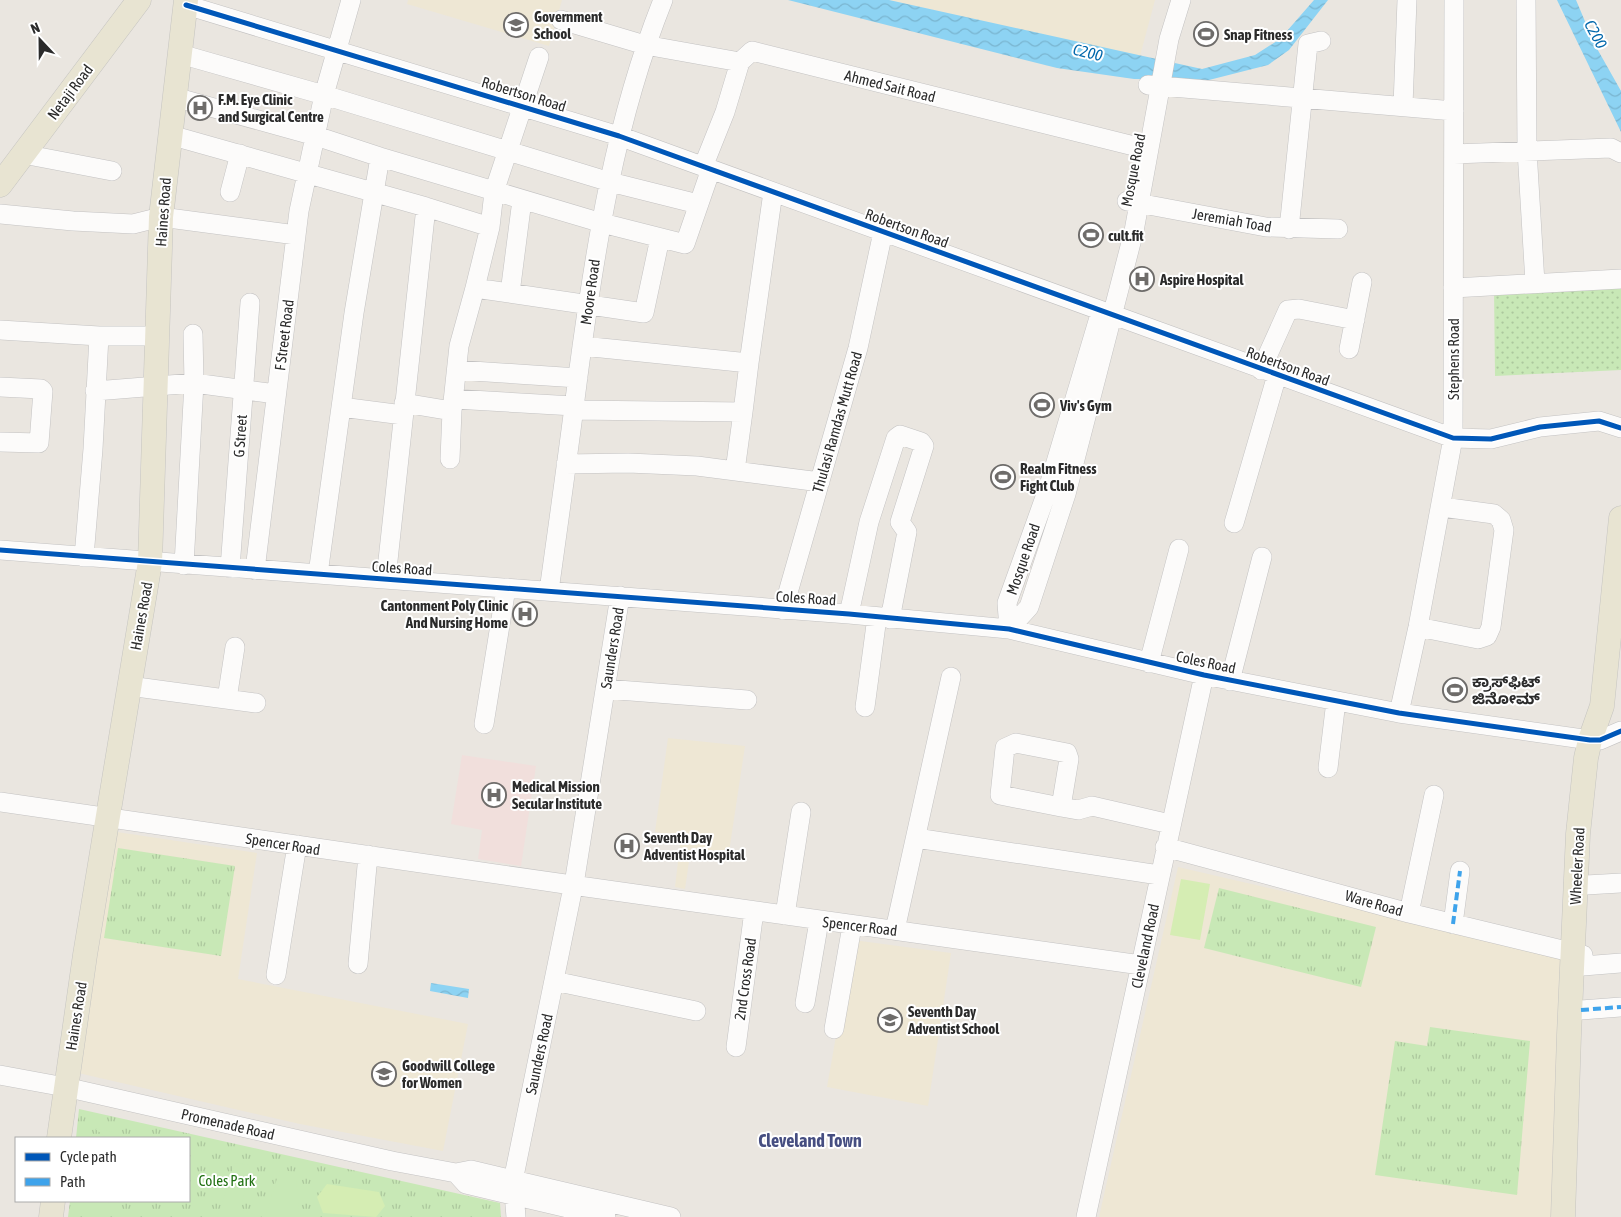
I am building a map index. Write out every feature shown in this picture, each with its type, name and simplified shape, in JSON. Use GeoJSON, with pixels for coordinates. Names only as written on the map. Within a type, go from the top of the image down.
{"type":"FeatureCollection","features":[{"type":"Feature","properties":{"kind":"main road","name":"Netaji Road"},"geometry":{"type":"LineString","coordinates":[[0,185],[139,0]]}},
{"type":"Feature","properties":{"kind":"main road","name":"Haines Road"},"geometry":{"type":"LineString","coordinates":[[59,1137],[65,1087],[107,818],[150,562],[161,217],[180,54],[183,2]]}},
{"type":"Feature","properties":{"kind":"main road","name":"Wheeler Road"},"geometry":{"type":"LineString","coordinates":[[1573,1217],[1579,976],[1578,834],[1610,708],[1618,619],[1618,564],[1621,518]]}},
{"type":"Feature","properties":{"kind":"main road","name":"Wheeler Road"},"geometry":{"type":"LineString","coordinates":[[1563,1217],[1587,854],[1604,737]]}},
{"type":"Feature","properties":{"kind":"main road"},"geometry":{"type":"LineString","coordinates":[[51,1217],[52,1202]]}},
{"type":"Feature","properties":{"kind":"street","name":"F Street Road"},"geometry":{"type":"LineString","coordinates":[[255,570],[296,235],[324,95],[351,0]]}},
{"type":"Feature","properties":{"kind":"street","name":"Moore Road"},"geometry":{"type":"LineString","coordinates":[[549,591],[582,346],[602,223],[619,136],[645,45],[663,0]]}},
{"type":"Feature","properties":{"kind":"street","name":"Mosque Road"},"geometry":{"type":"LineString","coordinates":[[1009,629],[1030,607],[1066,494],[1133,202],[1156,78],[1157,37],[1168,0]]}},
{"type":"Feature","properties":{"kind":"street","name":"Mosque Road"},"geometry":{"type":"LineString","coordinates":[[1133,202],[1138,147],[1156,78],[1181,0]]}},
{"type":"Feature","properties":{"kind":"street"},"geometry":{"type":"LineString","coordinates":[[1403,106],[1407,0]]}},
{"type":"Feature","properties":{"kind":"street","name":"Stephens Road"},"geometry":{"type":"LineString","coordinates":[[1398,713],[1418,627],[1442,507],[1453,438],[1454,0]]}},
{"type":"Feature","properties":{"kind":"street"},"geometry":{"type":"LineString","coordinates":[[1526,0],[1527,150],[1535,283]]}},
{"type":"Feature","properties":{"kind":"street","name":"Robertson Road"},"geometry":{"type":"LineString","coordinates":[[183,2],[337,51],[619,136],[1453,438],[1491,438],[1540,427],[1599,421],[1621,428]]}},
{"type":"Feature","properties":{"kind":"street"},"geometry":{"type":"LineString","coordinates":[[174,97],[316,136],[494,192],[602,223],[685,244],[740,62],[645,45],[561,20]]}},
{"type":"Feature","properties":{"kind":"street"},"geometry":{"type":"LineString","coordinates":[[1289,229],[1308,44],[1321,41]]}},
{"type":"Feature","properties":{"kind":"street","name":"Ahmed Sait Road"},"geometry":{"type":"LineString","coordinates":[[740,62],[752,51],[1138,147]]}},
{"type":"Feature","properties":{"kind":"street"},"geometry":{"type":"LineString","coordinates":[[180,54],[324,95],[610,182],[698,204]]}},
{"type":"Feature","properties":{"kind":"street"},"geometry":{"type":"LineString","coordinates":[[450,459],[459,346],[490,227],[494,192],[539,57]]}},
{"type":"Feature","properties":{"kind":"street"},"geometry":{"type":"LineString","coordinates":[[1156,78],[1303,98],[1454,110]]}},
{"type":"Feature","properties":{"kind":"street"},"geometry":{"type":"LineString","coordinates":[[170,135],[375,191],[490,227]]}},
{"type":"Feature","properties":{"kind":"street"},"geometry":{"type":"LineString","coordinates":[[1454,154],[1611,148],[1621,153]]}},
{"type":"Feature","properties":{"kind":"street"},"geometry":{"type":"LineString","coordinates":[[23,154],[112,171]]}},
{"type":"Feature","properties":{"kind":"street"},"geometry":{"type":"LineString","coordinates":[[230,192],[240,154]]}},
{"type":"Feature","properties":{"kind":"street"},"geometry":{"type":"LineString","coordinates":[[318,574],[341,407],[380,157]]}},
{"type":"Feature","properties":{"kind":"street"},"geometry":{"type":"LineString","coordinates":[[735,471],[773,192]]}},
{"type":"Feature","properties":{"kind":"street"},"geometry":{"type":"LineString","coordinates":[[510,293],[522,200]]}},
{"type":"Feature","properties":{"kind":"street","name":"Jeremiah Toad"},"geometry":{"type":"LineString","coordinates":[[1133,202],[1266,227],[1338,229]]}},
{"type":"Feature","properties":{"kind":"street"},"geometry":{"type":"LineString","coordinates":[[386,579],[426,208]]}},
{"type":"Feature","properties":{"kind":"street"},"geometry":{"type":"LineString","coordinates":[[0,214],[73,222],[133,224],[161,217],[296,235]]}},
{"type":"Feature","properties":{"kind":"street","name":"Thulasi Ramdas Mutt Road"},"geometry":{"type":"LineString","coordinates":[[783,610],[858,348],[883,232]]}},
{"type":"Feature","properties":{"kind":"street"},"geometry":{"type":"LineString","coordinates":[[475,288],[644,313],[660,238]]}},
{"type":"Feature","properties":{"kind":"street"},"geometry":{"type":"LineString","coordinates":[[1453,288],[1621,279]]}},
{"type":"Feature","properties":{"kind":"street"},"geometry":{"type":"LineString","coordinates":[[1349,349],[1362,282]]}},
{"type":"Feature","properties":{"kind":"street","name":"G Street"},"geometry":{"type":"LineString","coordinates":[[230,568],[250,303]]}},
{"type":"Feature","properties":{"kind":"street"},"geometry":{"type":"LineString","coordinates":[[1234,522],[1269,372],[1288,310],[1299,309],[1355,320]]}},
{"type":"Feature","properties":{"kind":"street"},"geometry":{"type":"LineString","coordinates":[[0,330],[99,336],[158,336]]}},
{"type":"Feature","properties":{"kind":"street"},"geometry":{"type":"LineString","coordinates":[[184,565],[194,383],[193,334]]}},
{"type":"Feature","properties":{"kind":"street"},"geometry":{"type":"LineString","coordinates":[[84,557],[93,449],[99,336]]}},
{"type":"Feature","properties":{"kind":"street"},"geometry":{"type":"LineString","coordinates":[[582,346],[749,363]]}},
{"type":"Feature","properties":{"kind":"street"},"geometry":{"type":"LineString","coordinates":[[457,370],[578,378]]}},
{"type":"Feature","properties":{"kind":"street"},"geometry":{"type":"LineString","coordinates":[[95,391],[194,383],[244,388],[276,394]]}},
{"type":"Feature","properties":{"kind":"street"},"geometry":{"type":"LineString","coordinates":[[0,388],[43,390],[39,443],[0,442]]}},
{"type":"Feature","properties":{"kind":"street"},"geometry":{"type":"LineString","coordinates":[[341,407],[404,409],[453,405],[743,412]]}},
{"type":"Feature","properties":{"kind":"street"},"geometry":{"type":"LineString","coordinates":[[849,614],[869,522],[896,438],[900,435],[921,442],[924,446],[900,522],[907,532],[884,618],[865,707]]}},
{"type":"Feature","properties":{"kind":"street"},"geometry":{"type":"LineString","coordinates":[[566,464],[628,463],[697,466],[820,482]]}},
{"type":"Feature","properties":{"kind":"street"},"geometry":{"type":"LineString","coordinates":[[1418,627],[1478,639],[1487,636],[1491,627],[1504,530],[1502,520],[1494,514],[1442,507]]}},
{"type":"Feature","properties":{"kind":"street"},"geometry":{"type":"LineString","coordinates":[[1149,663],[1179,549]]}},
{"type":"Feature","properties":{"kind":"street","name":"Coles Road"},"geometry":{"type":"LineString","coordinates":[[0,550],[620,596],[1009,629],[1204,676],[1398,713],[1604,737]]}},
{"type":"Feature","properties":{"kind":"street"},"geometry":{"type":"LineString","coordinates":[[1230,680],[1262,557]]}},
{"type":"Feature","properties":{"kind":"street"},"geometry":{"type":"LineString","coordinates":[[484,724],[506,588]]}},
{"type":"Feature","properties":{"kind":"street","name":"Saunders Road"},"geometry":{"type":"LineString","coordinates":[[516,1217],[514,1188],[573,885],[620,596]]}},
{"type":"Feature","properties":{"kind":"street"},"geometry":{"type":"LineString","coordinates":[[228,699],[235,647]]}},
{"type":"Feature","properties":{"kind":"street","name":"Cleveland Road"},"geometry":{"type":"LineString","coordinates":[[1086,1217],[1159,875],[1204,676]]}},
{"type":"Feature","properties":{"kind":"street"},"geometry":{"type":"LineString","coordinates":[[895,930],[951,677]]}},
{"type":"Feature","properties":{"kind":"street"},"geometry":{"type":"LineString","coordinates":[[129,686],[256,703]]}},
{"type":"Feature","properties":{"kind":"street"},"geometry":{"type":"LineString","coordinates":[[605,689],[747,700]]}},
{"type":"Feature","properties":{"kind":"street"},"geometry":{"type":"LineString","coordinates":[[1328,768],[1336,701]]}},
{"type":"Feature","properties":{"kind":"street"},"geometry":{"type":"LineString","coordinates":[[1409,913],[1434,795]]}},
{"type":"Feature","properties":{"kind":"street","name":"Spencer Road"},"geometry":{"type":"LineString","coordinates":[[0,802],[852,926],[895,930],[1141,965]]}},
{"type":"Feature","properties":{"kind":"street","name":"Ware Road"},"geometry":{"type":"LineString","coordinates":[[1069,809],[1090,818],[1168,834],[1409,913],[1453,924],[1579,976]]}},
{"type":"Feature","properties":{"kind":"street"},"geometry":{"type":"LineString","coordinates":[[785,915],[801,812]]}},
{"type":"Feature","properties":{"kind":"street"},"geometry":{"type":"LineString","coordinates":[[916,838],[1159,875]]}},
{"type":"Feature","properties":{"kind":"street"},"geometry":{"type":"LineString","coordinates":[[276,975],[297,845]]}},
{"type":"Feature","properties":{"kind":"street"},"geometry":{"type":"LineString","coordinates":[[358,964],[368,855]]}},
{"type":"Feature","properties":{"kind":"street"},"geometry":{"type":"LineString","coordinates":[[1453,924],[1460,871]]}},
{"type":"Feature","properties":{"kind":"street"},"geometry":{"type":"LineString","coordinates":[[1586,884],[1621,883]]}},
{"type":"Feature","properties":{"kind":"street","name":"2nd Cross Road"},"geometry":{"type":"LineString","coordinates":[[736,1047],[754,911]]}},
{"type":"Feature","properties":{"kind":"street"},"geometry":{"type":"LineString","coordinates":[[805,1003],[819,920]]}},
{"type":"Feature","properties":{"kind":"street"},"geometry":{"type":"LineString","coordinates":[[834,1029],[852,926]]}},
{"type":"Feature","properties":{"kind":"street"},"geometry":{"type":"LineString","coordinates":[[1579,976],[1621,963]]}},
{"type":"Feature","properties":{"kind":"street"},"geometry":{"type":"LineString","coordinates":[[1579,976],[1621,1007]]}},
{"type":"Feature","properties":{"kind":"street"},"geometry":{"type":"LineString","coordinates":[[554,981],[696,1011]]}},
{"type":"Feature","properties":{"kind":"street","name":"Promenade Road"},"geometry":{"type":"LineString","coordinates":[[0,1075],[65,1087],[456,1174],[466,1184],[514,1188],[671,1217]]}},
{"type":"Feature","properties":{"kind":"street","name":"Promenade Road"},"geometry":{"type":"LineString","coordinates":[[514,1188],[606,1217]]}},
{"type":"Feature","properties":{"kind":"shaded area","name":"Government School"},"geometry":{"type":"Polygon","coordinates":[[[408,0],[562,0],[549,46],[407,4],[408,0]]]}},
{"type":"Feature","properties":{"kind":"shaded area"},"geometry":{"type":"Polygon","coordinates":[[[889,0],[1155,0],[1140,56],[889,0]]]}},
{"type":"Feature","properties":{"kind":"shaded area"},"geometry":{"type":"Polygon","coordinates":[[[668,738],[745,746],[729,852],[691,848],[685,889],[675,887],[681,836],[655,832],[668,738]]]}},
{"type":"Feature","properties":{"kind":"shaded area","name":"Medical Mission Secular Institute"},"geometry":{"type":"Polygon","coordinates":[[[462,755],[536,766],[521,866],[478,859],[482,830],[451,824],[462,755]]]}},
{"type":"Feature","properties":{"kind":"shaded area"},"geometry":{"type":"Polygon","coordinates":[[[117,832],[257,853],[238,979],[468,1024],[443,1151],[300,1124],[74,1072],[117,832]]]}},
{"type":"Feature","properties":{"kind":"shaded area"},"geometry":{"type":"Polygon","coordinates":[[[1178,867],[1567,957],[1552,1217],[1099,1217],[1178,867]]]}},
{"type":"Feature","properties":{"kind":"shaded area","name":"Seventh Day Adventist School"},"geometry":{"type":"Polygon","coordinates":[[[853,940],[951,953],[928,1106],[827,1087],[853,940]]]}},
{"type":"Feature","properties":{"kind":"green space"},"geometry":{"type":"Polygon","coordinates":[[[1621,283],[1621,370],[1495,376],[1494,288],[1621,283]]]}},
{"type":"Feature","properties":{"kind":"green space"},"geometry":{"type":"Polygon","coordinates":[[[118,848],[235,866],[221,956],[104,938],[118,848]]]}},
{"type":"Feature","properties":{"kind":"green space"},"geometry":{"type":"Polygon","coordinates":[[[1181,879],[1210,884],[1200,940],[1170,935],[1181,879]]]}},
{"type":"Feature","properties":{"kind":"green space"},"geometry":{"type":"Polygon","coordinates":[[[1219,888],[1376,927],[1361,987],[1204,948],[1219,888]]]}},
{"type":"Feature","properties":{"kind":"green space"},"geometry":{"type":"Polygon","coordinates":[[[1430,1027],[1530,1041],[1517,1195],[1375,1175],[1395,1041],[1427,1046],[1430,1027]]]}},
{"type":"Feature","properties":{"kind":"green space","name":"Coles Park"},"geometry":{"type":"Polygon","coordinates":[[[79,1109],[500,1203],[501,1217],[68,1217],[70,1202],[190,1202],[190,1137],[76,1137],[79,1109]]]}},
{"type":"Feature","properties":{"kind":"green space"},"geometry":{"type":"Polygon","coordinates":[[[94,1128],[138,1137],[106,1137],[94,1128]]]}},
{"type":"Feature","properties":{"kind":"green space"},"geometry":{"type":"Polygon","coordinates":[[[235,1163],[250,1165],[241,1210],[263,1217],[217,1217],[235,1163]]]}},
{"type":"Feature","properties":{"kind":"green space"},"geometry":{"type":"Polygon","coordinates":[[[280,1169],[296,1173],[299,1217],[265,1217],[280,1169]]]}},
{"type":"Feature","properties":{"kind":"green space"},"geometry":{"type":"Polygon","coordinates":[[[327,1184],[379,1192],[385,1206],[376,1217],[323,1213],[317,1197],[327,1184]]]}},
{"type":"Feature","properties":{"kind":"green space"},"geometry":{"type":"Polygon","coordinates":[[[84,1202],[108,1202],[111,1209],[103,1217],[83,1217],[84,1202]]]}},
{"type":"Feature","properties":{"kind":"water","name":"C200"},"geometry":{"type":"Polygon","coordinates":[[[788,0],[889,0],[1202,69],[1255,55],[1280,39],[1314,0],[1328,0],[1289,50],[1268,65],[1209,80],[1134,79],[1057,68],[788,0]]]}},
{"type":"Feature","properties":{"kind":"water"},"geometry":{"type":"Polygon","coordinates":[[[1557,0],[1576,0],[1595,45],[1621,91],[1621,132],[1557,0]]]}},
{"type":"Feature","properties":{"kind":"water"},"geometry":{"type":"Polygon","coordinates":[[[431,983],[469,989],[468,998],[430,991],[431,983]]]}},
{"type":"Feature","properties":{"kind":"marked path"},"geometry":{"type":"LineString","coordinates":[[1453,924],[1460,871]]}},
{"type":"Feature","properties":{"kind":"marked path"},"geometry":{"type":"LineString","coordinates":[[1581,1010],[1621,1007]]}},
{"type":"Feature","properties":{"kind":"cycle path"},"geometry":{"type":"LineString","coordinates":[[186,5],[619,136],[1453,438],[1491,439],[1540,427],[1599,421],[1621,428]]}},
{"type":"Feature","properties":{"kind":"cycle path"},"geometry":{"type":"LineString","coordinates":[[0,550],[849,614],[1009,629],[1204,675],[1399,713],[1590,740],[1600,740],[1621,731]]}},
{"type":"Feature","properties":{"kind":"place","name":"Government School"},"geometry":{"type":"Point","coordinates":[516,25]}},
{"type":"Feature","properties":{"kind":"place","name":"Snap Fitness"},"geometry":{"type":"Point","coordinates":[1206,34]}},
{"type":"Feature","properties":{"kind":"place","name":"F.M. Eye Clinic and Surgical Centre"},"geometry":{"type":"Point","coordinates":[200,108]}},
{"type":"Feature","properties":{"kind":"place","name":"cult.fit"},"geometry":{"type":"Point","coordinates":[1091,235]}},
{"type":"Feature","properties":{"kind":"place","name":"Aspire Hospital"},"geometry":{"type":"Point","coordinates":[1142,279]}},
{"type":"Feature","properties":{"kind":"place","name":"Viv's Gym"},"geometry":{"type":"Point","coordinates":[1042,405]}},
{"type":"Feature","properties":{"kind":"place","name":"Realm Fitness Fight Club"},"geometry":{"type":"Point","coordinates":[1003,477]}},
{"type":"Feature","properties":{"kind":"place","name":"Cantonment Poly Clinic And Nursing Home"},"geometry":{"type":"Point","coordinates":[525,614]}},
{"type":"Feature","properties":{"kind":"place","name":"ಕ್ರಾಸ್‌ಫಿಟ್ ಜಿನೋಮ್"},"geometry":{"type":"Point","coordinates":[1455,690]}},
{"type":"Feature","properties":{"kind":"place","name":"Medical Mission Secular Institute"},"geometry":{"type":"Point","coordinates":[494,795]}},
{"type":"Feature","properties":{"kind":"place","name":"Seventh Day Adventist Hospital"},"geometry":{"type":"Point","coordinates":[627,846]}},
{"type":"Feature","properties":{"kind":"place","name":"Seventh Day Adventist School"},"geometry":{"type":"Point","coordinates":[890,1020]}},
{"type":"Feature","properties":{"kind":"place","name":"Goodwill College for Women"},"geometry":{"type":"Point","coordinates":[384,1074]}},
{"type":"Feature","properties":{"kind":"district","name":"Cleveland Town"},"geometry":{"type":"Point","coordinates":[810,1140]}}]}
